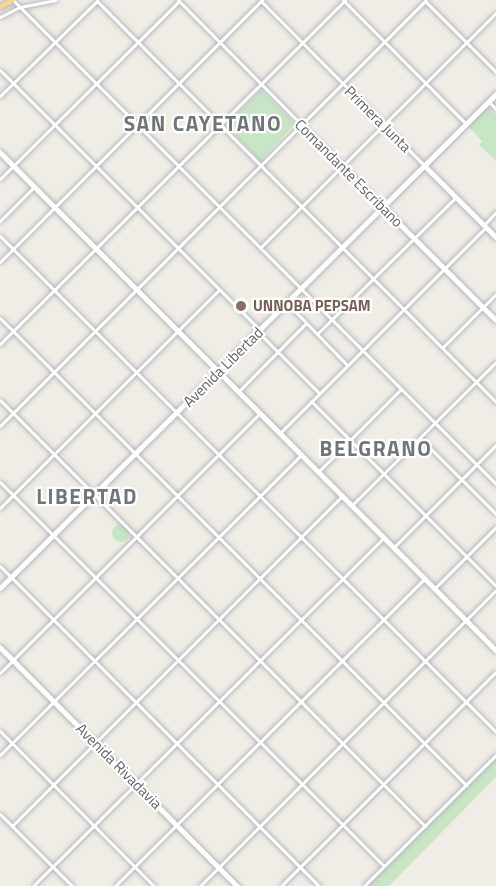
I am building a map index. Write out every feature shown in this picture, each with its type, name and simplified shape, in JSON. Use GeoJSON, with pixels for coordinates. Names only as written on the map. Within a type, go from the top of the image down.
{"type":"FeatureCollection","features":[{"type":"Feature","properties":{"kind":"highway"},"geometry":{"type":"LineString","coordinates":[[0,6],[12,0]]}},
{"type":"Feature","properties":{"kind":"main road","name":"Avenida Libertad"},"geometry":{"type":"LineString","coordinates":[[0,588],[496,93]]}},
{"type":"Feature","properties":{"kind":"main road"},"geometry":{"type":"LineString","coordinates":[[0,152],[496,650]]}},
{"type":"Feature","properties":{"kind":"main road","name":"Primera Junta"},"geometry":{"type":"LineString","coordinates":[[425,166],[496,237]]}},
{"type":"Feature","properties":{"kind":"main road","name":"Comandante Escribano"},"geometry":{"type":"LineString","coordinates":[[383,207],[496,320]]}},
{"type":"Feature","properties":{"kind":"main road","name":"Avenida Rivadavia"},"geometry":{"type":"LineString","coordinates":[[0,647],[237,886]]}},
{"type":"Feature","properties":{"kind":"street"},"geometry":{"type":"LineString","coordinates":[[12,0],[496,484]]}},
{"type":"Feature","properties":{"kind":"street"},"geometry":{"type":"LineString","coordinates":[[0,17],[20,7],[55,0]]}},
{"type":"Feature","properties":{"kind":"street"},"geometry":{"type":"LineString","coordinates":[[0,179],[179,0]]}},
{"type":"Feature","properties":{"kind":"street","name":"Comandante Escribano"},"geometry":{"type":"LineString","coordinates":[[179,0],[383,207]]}},
{"type":"Feature","properties":{"kind":"street"},"geometry":{"type":"LineString","coordinates":[[0,262],[261,0]]}},
{"type":"Feature","properties":{"kind":"street","name":"Primera Junta"},"geometry":{"type":"LineString","coordinates":[[261,0],[425,166]]}},
{"type":"Feature","properties":{"kind":"street"},"geometry":{"type":"LineString","coordinates":[[0,344],[344,0],[466,124]]}},
{"type":"Feature","properties":{"kind":"street"},"geometry":{"type":"LineString","coordinates":[[0,426],[425,0],[496,72]]}},
{"type":"Feature","properties":{"kind":"street"},"geometry":{"type":"LineString","coordinates":[[0,96],[97,1],[496,402]]}},
{"type":"Feature","properties":{"kind":"street"},"geometry":{"type":"LineString","coordinates":[[260,248],[496,13]]}},
{"type":"Feature","properties":{"kind":"street"},"geometry":{"type":"LineString","coordinates":[[0,70],[319,393]]}},
{"type":"Feature","properties":{"kind":"street"},"geometry":{"type":"LineString","coordinates":[[488,102],[496,109]]}},
{"type":"Feature","properties":{"kind":"street"},"geometry":{"type":"LineString","coordinates":[[0,221],[34,187]]}},
{"type":"Feature","properties":{"kind":"street"},"geometry":{"type":"LineString","coordinates":[[317,334],[456,196]]}},
{"type":"Feature","properties":{"kind":"street"},"geometry":{"type":"LineString","coordinates":[[280,433],[445,268],[496,212]]}},
{"type":"Feature","properties":{"kind":"street"},"geometry":{"type":"LineString","coordinates":[[0,236],[496,732]]}},
{"type":"Feature","properties":{"kind":"street"},"geometry":{"type":"LineString","coordinates":[[0,508],[219,290]]}},
{"type":"Feature","properties":{"kind":"street"},"geometry":{"type":"LineString","coordinates":[[442,348],[496,294]]}},
{"type":"Feature","properties":{"kind":"street"},"geometry":{"type":"LineString","coordinates":[[286,303],[347,365]]}},
{"type":"Feature","properties":{"kind":"street"},"geometry":{"type":"LineString","coordinates":[[0,318],[466,784]]}},
{"type":"Feature","properties":{"kind":"street"},"geometry":{"type":"LineString","coordinates":[[239,391],[306,323]]}},
{"type":"Feature","properties":{"kind":"street"},"geometry":{"type":"LineString","coordinates":[[352,505],[496,362]]}},
{"type":"Feature","properties":{"kind":"street"},"geometry":{"type":"LineString","coordinates":[[319,471],[401,389]]}},
{"type":"Feature","properties":{"kind":"street"},"geometry":{"type":"LineString","coordinates":[[0,400],[425,826]]}},
{"type":"Feature","properties":{"kind":"street"},"geometry":{"type":"LineString","coordinates":[[200,886],[496,588],[311,401]]}},
{"type":"Feature","properties":{"kind":"street"},"geometry":{"type":"LineString","coordinates":[[0,674],[260,413]]}},
{"type":"Feature","properties":{"kind":"street"},"geometry":{"type":"LineString","coordinates":[[420,438],[496,514]]}},
{"type":"Feature","properties":{"kind":"street"},"geometry":{"type":"LineString","coordinates":[[394,547],[496,445]]}},
{"type":"Feature","properties":{"kind":"street"},"geometry":{"type":"LineString","coordinates":[[0,755],[302,454]]}},
{"type":"Feature","properties":{"kind":"street"},"geometry":{"type":"LineString","coordinates":[[0,482],[384,866]]}},
{"type":"Feature","properties":{"kind":"street"},"geometry":{"type":"LineString","coordinates":[[12,826],[343,495]]}},
{"type":"Feature","properties":{"kind":"street"},"geometry":{"type":"LineString","coordinates":[[435,588],[496,527]]}},
{"type":"Feature","properties":{"kind":"street"},"geometry":{"type":"LineString","coordinates":[[33,886],[384,537]]}},
{"type":"Feature","properties":{"kind":"street"},"geometry":{"type":"LineString","coordinates":[[0,566],[319,886]]}},
{"type":"Feature","properties":{"kind":"street"},"geometry":{"type":"LineString","coordinates":[[115,886],[425,578]]}},
{"type":"Feature","properties":{"kind":"street"},"geometry":{"type":"LineString","coordinates":[[281,886],[496,672]]}},
{"type":"Feature","properties":{"kind":"street"},"geometry":{"type":"LineString","coordinates":[[0,731],[154,886]]}},
{"type":"Feature","properties":{"kind":"street"},"geometry":{"type":"LineString","coordinates":[[364,886],[496,754]]}},
{"type":"Feature","properties":{"kind":"street"},"geometry":{"type":"LineString","coordinates":[[0,815],[72,886]]}},
{"type":"Feature","properties":{"kind":"green space"},"geometry":{"type":"Polygon","coordinates":[[[261,90],[295,124],[260,161],[226,125],[261,90]]]}},
{"type":"Feature","properties":{"kind":"green space"},"geometry":{"type":"Polygon","coordinates":[[[487,107],[496,115],[496,161],[479,145],[482,141],[468,126],[487,107]]]}},
{"type":"Feature","properties":{"kind":"green space"},"geometry":{"type":"Polygon","coordinates":[[[121,524],[127,527],[130,533],[127,539],[121,542],[115,539],[112,533],[115,527],[121,524]]]}},
{"type":"Feature","properties":{"kind":"green space"},"geometry":{"type":"Polygon","coordinates":[[[496,758],[496,777],[389,886],[367,886],[496,758]]]}},
{"type":"Feature","properties":{"kind":"place","name":"UNNOBA PEPSAM"},"geometry":{"type":"Point","coordinates":[241,306]}},
{"type":"Feature","properties":{"kind":"district","name":"SAN CAYETANO"},"geometry":{"type":"Point","coordinates":[203,123]}},
{"type":"Feature","properties":{"kind":"district","name":"BELGRANO"},"geometry":{"type":"Point","coordinates":[376,448]}},
{"type":"Feature","properties":{"kind":"district","name":"LIBERTAD"},"geometry":{"type":"Point","coordinates":[87,496]}}]}
